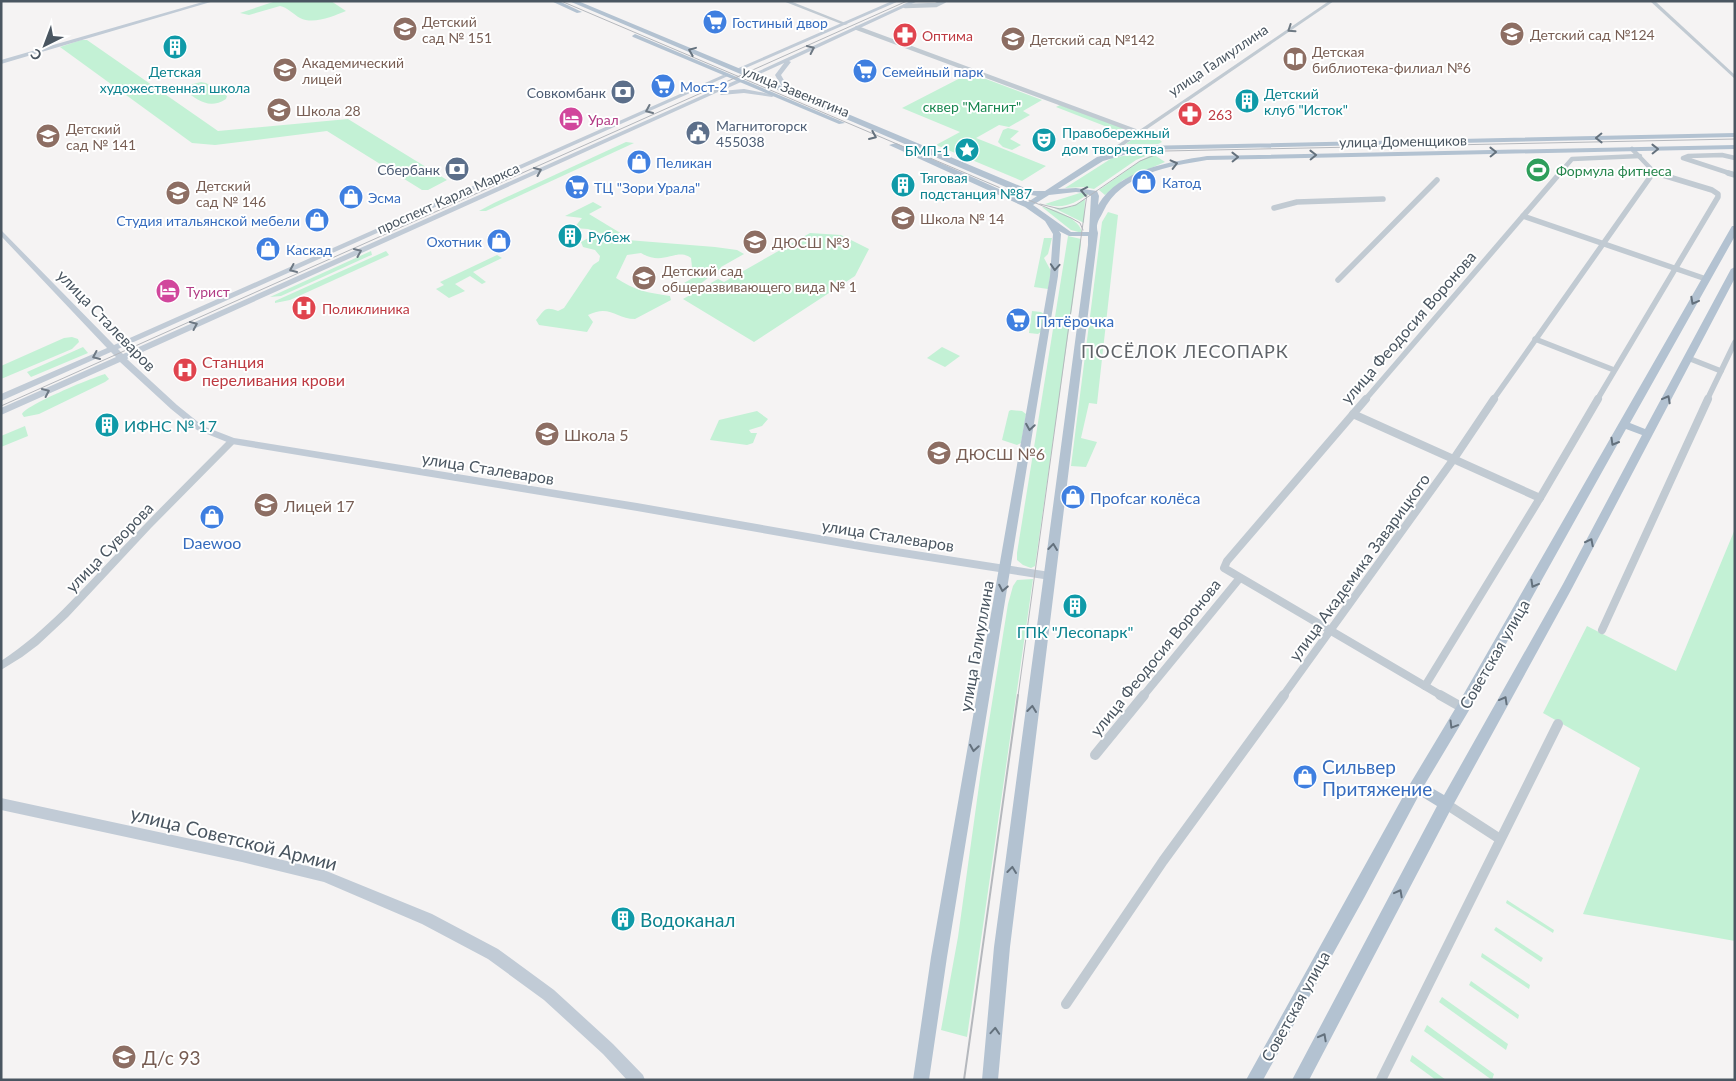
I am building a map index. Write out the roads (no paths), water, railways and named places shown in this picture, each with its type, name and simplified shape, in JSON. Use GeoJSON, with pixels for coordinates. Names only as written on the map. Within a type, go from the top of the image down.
{"type":"FeatureCollection","features":[{"type":"Feature","properties":{"kind":"main road"},"geometry":{"type":"LineString","coordinates":[[1,61],[205,1]]}},
{"type":"Feature","properties":{"kind":"main road"},"geometry":{"type":"LineString","coordinates":[[1,61],[212,1]]}},
{"type":"Feature","properties":{"kind":"main road","name":"улица Завенягина"},"geometry":{"type":"LineString","coordinates":[[554,1],[726,76],[882,140],[1028,205]]}},
{"type":"Feature","properties":{"kind":"main road","name":"улица Завенягина"},"geometry":{"type":"LineString","coordinates":[[572,1],[1029,194],[1047,193]]}},
{"type":"Feature","properties":{"kind":"main road","name":"проспект Карла Маркса"},"geometry":{"type":"LineString","coordinates":[[1,412],[916,1]]}},
{"type":"Feature","properties":{"kind":"main road","name":"проспект Карла Маркса"},"geometry":{"type":"LineString","coordinates":[[1,398],[894,2]]}},
{"type":"Feature","properties":{"kind":"main road"},"geometry":{"type":"LineString","coordinates":[[793,57],[783,66],[778,75],[784,85],[796,95]]}},
{"type":"Feature","properties":{"kind":"main road"},"geometry":{"type":"LineString","coordinates":[[698,100],[736,91],[772,94]]}},
{"type":"Feature","properties":{"kind":"main road","name":"улица Доменщиков"},"geometry":{"type":"LineString","coordinates":[[1100,159],[1132,149],[1219,145],[1735,135]]}},
{"type":"Feature","properties":{"kind":"main road","name":"улица Доменщиков"},"geometry":{"type":"LineString","coordinates":[[1094,226],[1106,200],[1130,180],[1161,168],[1206,158],[1735,147]]}},
{"type":"Feature","properties":{"kind":"main road","name":"улица Галиуллина"},"geometry":{"type":"LineString","coordinates":[[1028,205],[1100,159]]}},
{"type":"Feature","properties":{"kind":"main road","name":"улица Галиуллина"},"geometry":{"type":"LineString","coordinates":[[990,1080],[1002,947],[1094,226],[1094,193],[1075,189],[1047,193]]}},
{"type":"Feature","properties":{"kind":"main road"},"geometry":{"type":"LineString","coordinates":[[1028,205],[1069,234],[1084,235],[1094,226]]}},
{"type":"Feature","properties":{"kind":"main road","name":"улица Галиуллина"},"geometry":{"type":"LineString","coordinates":[[921,1080],[1054,276],[1057,234],[1049,220]]}},
{"type":"Feature","properties":{"kind":"main road","name":"Советская улица"},"geometry":{"type":"LineString","coordinates":[[1254,1080],[1355,901],[1416,786],[1463,708],[1735,228]]}},
{"type":"Feature","properties":{"kind":"main road","name":"улица Сталеваров"},"geometry":{"type":"LineString","coordinates":[[1,232],[121,358],[184,416],[200,428],[232,441],[638,507],[870,548],[1050,576]]}},
{"type":"Feature","properties":{"kind":"main road","name":"Советская улица"},"geometry":{"type":"LineString","coordinates":[[1300,1080],[1446,804],[1568,587],[1735,269]]}},
{"type":"Feature","properties":{"kind":"main road"},"geometry":{"type":"LineString","coordinates":[[1624,424],[1648,434]]}},
{"type":"Feature","properties":{"kind":"main road"},"geometry":{"type":"LineString","coordinates":[[1416,786],[1446,804]]}},
{"type":"Feature","properties":{"kind":"main road","name":"улица Советской Армии"},"geometry":{"type":"LineString","coordinates":[[1,804],[242,856],[324,876],[427,919],[492,954],[549,995],[608,1049],[638,1080]]}},
{"type":"Feature","properties":{"kind":"street"},"geometry":{"type":"LineString","coordinates":[[785,1],[846,24]]}},
{"type":"Feature","properties":{"kind":"street","name":"проспект Карла Маркса"},"geometry":{"type":"LineString","coordinates":[[905,6],[936,5],[944,1]]}},
{"type":"Feature","properties":{"kind":"street","name":"улица Галиуллина"},"geometry":{"type":"LineString","coordinates":[[1100,159],[1332,1]]}},
{"type":"Feature","properties":{"kind":"street"},"geometry":{"type":"LineString","coordinates":[[1652,1],[1735,78]]}},
{"type":"Feature","properties":{"kind":"street"},"geometry":{"type":"LineString","coordinates":[[857,28],[1138,132]]}},
{"type":"Feature","properties":{"kind":"street"},"geometry":{"type":"LineString","coordinates":[[1121,145],[1132,149]]}},
{"type":"Feature","properties":{"kind":"street"},"geometry":{"type":"LineString","coordinates":[[1425,686],[1540,498],[1674,268],[1719,196],[1712,190],[1654,172],[1632,149]]}},
{"type":"Feature","properties":{"kind":"street"},"geometry":{"type":"LineString","coordinates":[[1735,158],[1722,155],[1683,158],[1733,175],[1735,166]]}},
{"type":"Feature","properties":{"kind":"street","name":"улица Феодосия Воронова"},"geometry":{"type":"LineString","coordinates":[[1095,755],[1239,579],[1224,568],[1227,560],[1572,159],[1640,156]]}},
{"type":"Feature","properties":{"kind":"street","name":"улица Академика Заварицкого"},"geometry":{"type":"LineString","coordinates":[[1066,1004],[1163,861],[1452,460],[1602,243],[1654,172]]}},
{"type":"Feature","properties":{"kind":"street"},"geometry":{"type":"LineString","coordinates":[[1338,280],[1437,180]]}},
{"type":"Feature","properties":{"kind":"street"},"geometry":{"type":"LineString","coordinates":[[1274,208],[1298,202],[1384,199]]}},
{"type":"Feature","properties":{"kind":"street"},"geometry":{"type":"LineString","coordinates":[[1523,216],[1706,278]]}},
{"type":"Feature","properties":{"kind":"street"},"geometry":{"type":"LineString","coordinates":[[1535,339],[1614,370]]}},
{"type":"Feature","properties":{"kind":"street"},"geometry":{"type":"LineString","coordinates":[[1602,630],[1735,342]]}},
{"type":"Feature","properties":{"kind":"street"},"geometry":{"type":"LineString","coordinates":[[1688,358],[1721,371]]}},
{"type":"Feature","properties":{"kind":"street"},"geometry":{"type":"LineString","coordinates":[[1353,414],[1540,498]]}},
{"type":"Feature","properties":{"kind":"street","name":"улица Суворова"},"geometry":{"type":"LineString","coordinates":[[1,666],[36,642],[60,620],[232,441]]}},
{"type":"Feature","properties":{"kind":"street"},"geometry":{"type":"LineString","coordinates":[[1239,579],[1463,708]]}},
{"type":"Feature","properties":{"kind":"street"},"geometry":{"type":"LineString","coordinates":[[1381,1080],[1558,724]]}},
{"type":"Feature","properties":{"kind":"street"},"geometry":{"type":"LineString","coordinates":[[1446,804],[1500,839]]}},
{"type":"Feature","properties":{"kind":"tram line"},"geometry":{"type":"LineString","coordinates":[[561,1],[738,76]]}},
{"type":"Feature","properties":{"kind":"tram line"},"geometry":{"type":"LineString","coordinates":[[738,76],[907,1]]}},
{"type":"Feature","properties":{"kind":"tram line"},"geometry":{"type":"LineString","coordinates":[[1,406],[738,76]]}},
{"type":"Feature","properties":{"kind":"tram line"},"geometry":{"type":"LineString","coordinates":[[738,76],[1071,218],[1080,223],[1082,228]]}},
{"type":"Feature","properties":{"kind":"tram line"},"geometry":{"type":"LineString","coordinates":[[1086,198],[1140,161],[1165,151],[1735,139]]}},
{"type":"Feature","properties":{"kind":"tram line"},"geometry":{"type":"LineString","coordinates":[[1040,204],[1060,209],[1076,205],[1086,198]]}},
{"type":"Feature","properties":{"kind":"tram line"},"geometry":{"type":"LineString","coordinates":[[1082,228],[1086,198]]}},
{"type":"Feature","properties":{"kind":"tram line"},"geometry":{"type":"LineString","coordinates":[[1018,696],[1082,228]]}},
{"type":"Feature","properties":{"kind":"tram line"},"geometry":{"type":"LineString","coordinates":[[964,1080],[1018,695]]}},
{"type":"Feature","properties":{"kind":"place","name":"Гостиный двор"},"geometry":{"type":"Point","coordinates":[715,22]}},
{"type":"Feature","properties":{"kind":"place","name":"Детский сад № 151"},"geometry":{"type":"Point","coordinates":[405,29]}},
{"type":"Feature","properties":{"kind":"place","name":"Детский сад №124"},"geometry":{"type":"Point","coordinates":[1512,34]}},
{"type":"Feature","properties":{"kind":"place","name":"Оптима"},"geometry":{"type":"Point","coordinates":[905,35]}},
{"type":"Feature","properties":{"kind":"place","name":"Детский сад №142"},"geometry":{"type":"Point","coordinates":[1013,39]}},
{"type":"Feature","properties":{"kind":"place","name":"Детская художественная школа"},"geometry":{"type":"Point","coordinates":[175,47]}},
{"type":"Feature","properties":{"kind":"place","name":"Детская библиотека-филиал №6"},"geometry":{"type":"Point","coordinates":[1295,59]}},
{"type":"Feature","properties":{"kind":"place","name":"Академический лицей"},"geometry":{"type":"Point","coordinates":[285,70]}},
{"type":"Feature","properties":{"kind":"place","name":"Семейный парк"},"geometry":{"type":"Point","coordinates":[865,71]}},
{"type":"Feature","properties":{"kind":"place","name":"Мост-2"},"geometry":{"type":"Point","coordinates":[663,86]}},
{"type":"Feature","properties":{"kind":"place","name":"Совкомбанк"},"geometry":{"type":"Point","coordinates":[623,92]}},
{"type":"Feature","properties":{"kind":"place","name":"Детский клуб \"Исток\""},"geometry":{"type":"Point","coordinates":[1247,101]}},
{"type":"Feature","properties":{"kind":"place","name":"Школа 28"},"geometry":{"type":"Point","coordinates":[279,110]}},
{"type":"Feature","properties":{"kind":"place","name":"263"},"geometry":{"type":"Point","coordinates":[1190,114]}},
{"type":"Feature","properties":{"kind":"place","name":"Урал"},"geometry":{"type":"Point","coordinates":[571,119]}},
{"type":"Feature","properties":{"kind":"place","name":"Магнитогорск 455038"},"geometry":{"type":"Point","coordinates":[698,133]}},
{"type":"Feature","properties":{"kind":"place","name":"Детский сад № 141"},"geometry":{"type":"Point","coordinates":[48,136]}},
{"type":"Feature","properties":{"kind":"place","name":"Правобережный дом творчества"},"geometry":{"type":"Point","coordinates":[1044,140]}},
{"type":"Feature","properties":{"kind":"place","name":"БМП-1"},"geometry":{"type":"Point","coordinates":[967,150]}},
{"type":"Feature","properties":{"kind":"place","name":"Пеликан"},"geometry":{"type":"Point","coordinates":[639,162]}},
{"type":"Feature","properties":{"kind":"place","name":"Сбербанк"},"geometry":{"type":"Point","coordinates":[457,169]}},
{"type":"Feature","properties":{"kind":"place","name":"Формула фитнеса"},"geometry":{"type":"Point","coordinates":[1538,170]}},
{"type":"Feature","properties":{"kind":"place","name":"Катод"},"geometry":{"type":"Point","coordinates":[1144,182]}},
{"type":"Feature","properties":{"kind":"place","name":"Тяговая подстанция №87"},"geometry":{"type":"Point","coordinates":[903,185]}},
{"type":"Feature","properties":{"kind":"place","name":"ТЦ \"Зори Урала\""},"geometry":{"type":"Point","coordinates":[577,187]}},
{"type":"Feature","properties":{"kind":"place","name":"Детский сад № 146"},"geometry":{"type":"Point","coordinates":[178,193]}},
{"type":"Feature","properties":{"kind":"place","name":"Эсма"},"geometry":{"type":"Point","coordinates":[351,197]}},
{"type":"Feature","properties":{"kind":"place","name":"Школа № 14"},"geometry":{"type":"Point","coordinates":[903,218]}},
{"type":"Feature","properties":{"kind":"place","name":"Студия итальянской мебели"},"geometry":{"type":"Point","coordinates":[317,220]}},
{"type":"Feature","properties":{"kind":"place","name":"Рубеж"},"geometry":{"type":"Point","coordinates":[570,236]}},
{"type":"Feature","properties":{"kind":"place","name":"Охотник"},"geometry":{"type":"Point","coordinates":[499,241]}},
{"type":"Feature","properties":{"kind":"place","name":"ДЮСШ №3"},"geometry":{"type":"Point","coordinates":[755,242]}},
{"type":"Feature","properties":{"kind":"place","name":"Каскад"},"geometry":{"type":"Point","coordinates":[268,249]}},
{"type":"Feature","properties":{"kind":"place","name":"Детский сад общеразвивающего вида № 1"},"geometry":{"type":"Point","coordinates":[644,278]}},
{"type":"Feature","properties":{"kind":"place","name":"Турист"},"geometry":{"type":"Point","coordinates":[168,291]}},
{"type":"Feature","properties":{"kind":"place","name":"Поликлиника"},"geometry":{"type":"Point","coordinates":[304,308]}},
{"type":"Feature","properties":{"kind":"place","name":"Пятёрочка"},"geometry":{"type":"Point","coordinates":[1018,320]}},
{"type":"Feature","properties":{"kind":"place","name":"Станция переливания крови"},"geometry":{"type":"Point","coordinates":[185,370]}},
{"type":"Feature","properties":{"kind":"place","name":"ИФНС № 17"},"geometry":{"type":"Point","coordinates":[107,425]}},
{"type":"Feature","properties":{"kind":"place","name":"Школа 5"},"geometry":{"type":"Point","coordinates":[547,434]}},
{"type":"Feature","properties":{"kind":"place","name":"ДЮСШ №6"},"geometry":{"type":"Point","coordinates":[939,453]}},
{"type":"Feature","properties":{"kind":"place","name":"Проfcar колёса"},"geometry":{"type":"Point","coordinates":[1073,497]}},
{"type":"Feature","properties":{"kind":"place","name":"Лицей 17"},"geometry":{"type":"Point","coordinates":[266,505]}},
{"type":"Feature","properties":{"kind":"place","name":"Daewoo"},"geometry":{"type":"Point","coordinates":[212,517]}},
{"type":"Feature","properties":{"kind":"place","name":"ГПК \"Лесопарк\""},"geometry":{"type":"Point","coordinates":[1075,606]}},
{"type":"Feature","properties":{"kind":"place","name":"Сильвер Притяжение"},"geometry":{"type":"Point","coordinates":[1305,777]}},
{"type":"Feature","properties":{"kind":"place","name":"Водоканал"},"geometry":{"type":"Point","coordinates":[623,919]}},
{"type":"Feature","properties":{"kind":"place","name":"Д/с 93"},"geometry":{"type":"Point","coordinates":[124,1057]}},
{"type":"Feature","properties":{"kind":"district","name":"ПОСЁЛОК ЛЕСОПАРК"},"geometry":{"type":"Point","coordinates":[1185,351]}},
{"type":"Feature","properties":{"kind":"park label","name":"сквер \"Магнит\""},"geometry":{"type":"Point","coordinates":[972,106]}}]}
